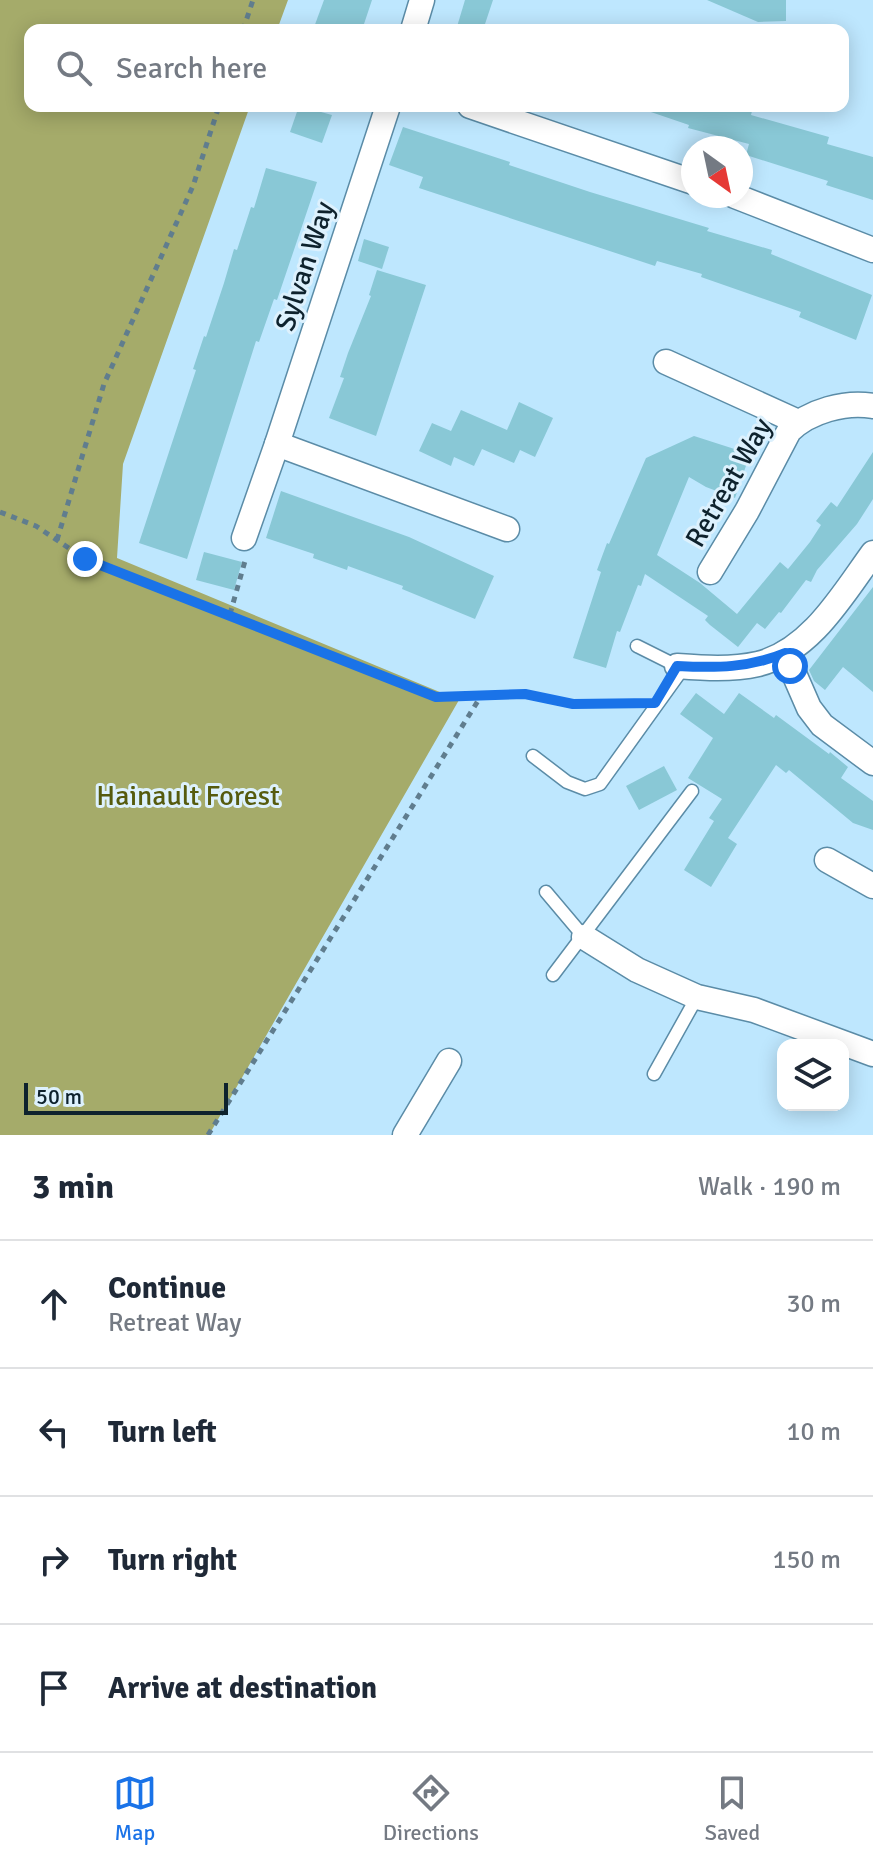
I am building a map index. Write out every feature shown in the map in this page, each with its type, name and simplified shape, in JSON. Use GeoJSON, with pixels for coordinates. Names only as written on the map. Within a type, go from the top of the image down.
{"type":"FeatureCollection","features":[{"type":"Feature","properties":{"kind":"street"},"geometry":{"type":"LineString","coordinates":[[415,24],[422,0]]}},
{"type":"Feature","properties":{"kind":"street","name":"Sylvan Way"},"geometry":{"type":"LineString","coordinates":[[244,538],[386,112]]}},
{"type":"Feature","properties":{"kind":"street"},"geometry":{"type":"LineString","coordinates":[[488,112],[681,178]]}},
{"type":"Feature","properties":{"kind":"street"},"geometry":{"type":"LineString","coordinates":[[753,203],[873,250]]}},
{"type":"Feature","properties":{"kind":"street","name":"Retreat Way"},"geometry":{"type":"LineString","coordinates":[[666,362],[798,422]]}},
{"type":"Feature","properties":{"kind":"street","name":"Retreat Way"},"geometry":{"type":"LineString","coordinates":[[710,572],[747,511],[789,431],[798,422],[842,406],[873,406]]}},
{"type":"Feature","properties":{"kind":"street"},"geometry":{"type":"LineString","coordinates":[[277,444],[507,529]]}},
{"type":"Feature","properties":{"kind":"street"},"geometry":{"type":"LineString","coordinates":[[680,667],[760,664],[785,653],[808,635],[831,609],[873,553]]}},
{"type":"Feature","properties":{"kind":"street"},"geometry":{"type":"LineString","coordinates":[[785,653],[809,708],[822,725],[873,763]]}},
{"type":"Feature","properties":{"kind":"street"},"geometry":{"type":"LineString","coordinates":[[827,860],[873,886]]}},
{"type":"Feature","properties":{"kind":"street"},"geometry":{"type":"LineString","coordinates":[[584,937],[637,970],[697,997],[754,1010],[873,1054]]}},
{"type":"Feature","properties":{"kind":"street"},"geometry":{"type":"LineString","coordinates":[[405,1135],[449,1061]]}},
{"type":"Feature","properties":{"kind":"lane"},"geometry":{"type":"LineString","coordinates":[[533,756],[567,782],[585,789],[600,784],[680,667],[637,646]]}},
{"type":"Feature","properties":{"kind":"lane"},"geometry":{"type":"LineString","coordinates":[[553,975],[692,791]]}},
{"type":"Feature","properties":{"kind":"lane"},"geometry":{"type":"LineString","coordinates":[[546,892],[584,937]]}},
{"type":"Feature","properties":{"kind":"lane"},"geometry":{"type":"LineString","coordinates":[[654,1074],[697,997]]}},
{"type":"Feature","properties":{"kind":"path"},"geometry":{"type":"LineString","coordinates":[[245,24],[253,0]]}},
{"type":"Feature","properties":{"kind":"path"},"geometry":{"type":"LineString","coordinates":[[57,540],[104,384],[193,186],[217,112]]}},
{"type":"Feature","properties":{"kind":"path"},"geometry":{"type":"LineString","coordinates":[[0,512],[36,526],[85,559],[436,697],[525,694],[573,704],[642,703]]}},
{"type":"Feature","properties":{"kind":"path"},"geometry":{"type":"LineString","coordinates":[[230,614],[250,544],[244,538]]}},
{"type":"Feature","properties":{"kind":"path"},"geometry":{"type":"LineString","coordinates":[[208,1135],[482,695]]}},
{"type":"Feature","properties":{"kind":"green space","name":"Hainault Forest"},"geometry":{"type":"Polygon","coordinates":[[[0,0],[288,0],[279,24],[24,24],[24,112],[248,112],[123,464],[117,558],[459,700],[209,1135],[0,1135],[0,0]]]}},
{"type":"Feature","properties":{"kind":"building"},"geometry":{"type":"Polygon","coordinates":[[[324,0],[372,0],[364,24],[315,24],[324,0]]]}},
{"type":"Feature","properties":{"kind":"building"},"geometry":{"type":"Polygon","coordinates":[[[465,0],[493,0],[485,24],[458,24],[465,0]]]}},
{"type":"Feature","properties":{"kind":"building"},"geometry":{"type":"Polygon","coordinates":[[[707,0],[786,0],[786,21],[758,22],[707,0]]]}},
{"type":"Feature","properties":{"kind":"building"},"geometry":{"type":"Polygon","coordinates":[[[297,112],[332,115],[322,143],[290,132],[297,112]]]}},
{"type":"Feature","properties":{"kind":"building"},"geometry":{"type":"Polygon","coordinates":[[[651,112],[752,112],[751,115],[829,137],[827,144],[873,157],[873,200],[826,185],[828,181],[753,157],[753,136],[718,136],[688,128],[689,125],[651,112]]]}},
{"type":"Feature","properties":{"kind":"building"},"geometry":{"type":"Polygon","coordinates":[[[403,127],[590,192],[709,228],[707,231],[772,250],[771,254],[872,295],[856,340],[799,317],[801,312],[701,277],[702,274],[657,261],[655,266],[419,188],[423,177],[389,165],[403,127]]]}},
{"type":"Feature","properties":{"kind":"building"},"geometry":{"type":"Polygon","coordinates":[[[266,168],[317,182],[277,300],[274,299],[259,342],[256,341],[187,559],[139,543],[196,370],[193,369],[204,336],[234,249],[237,250],[251,207],[254,208],[266,168]]]}},
{"type":"Feature","properties":{"kind":"building"},"geometry":{"type":"Polygon","coordinates":[[[364,239],[389,247],[382,269],[358,261],[364,239]]]}},
{"type":"Feature","properties":{"kind":"building"},"geometry":{"type":"Polygon","coordinates":[[[377,270],[426,285],[376,436],[329,418],[377,270]]]}},
{"type":"Feature","properties":{"kind":"building"},"geometry":{"type":"Polygon","coordinates":[[[519,402],[553,418],[535,457],[520,450],[514,463],[482,449],[474,466],[454,457],[451,466],[419,451],[432,423],[451,431],[461,410],[507,430],[519,402]]]}},
{"type":"Feature","properties":{"kind":"building"},"geometry":{"type":"Polygon","coordinates":[[[694,436],[750,454],[735,498],[689,477],[657,555],[700,583],[737,614],[780,562],[788,569],[821,525],[816,521],[831,502],[837,507],[873,452],[873,499],[811,582],[806,580],[765,629],[757,623],[738,647],[705,620],[708,616],[645,574],[620,632],[617,631],[606,668],[573,658],[601,572],[597,570],[646,458],[694,436]]]}},
{"type":"Feature","properties":{"kind":"building"},"geometry":{"type":"Polygon","coordinates":[[[281,491],[409,537],[494,576],[475,619],[402,589],[403,586],[348,566],[347,570],[313,558],[314,554],[266,538],[281,491]]]}},
{"type":"Feature","properties":{"kind":"building"},"geometry":{"type":"Polygon","coordinates":[[[204,552],[242,562],[234,590],[196,580],[204,552]]]}},
{"type":"Feature","properties":{"kind":"building"},"geometry":{"type":"Polygon","coordinates":[[[873,587],[873,692],[843,667],[825,690],[814,681],[809,670],[873,587]]]}},
{"type":"Feature","properties":{"kind":"building"},"geometry":{"type":"Polygon","coordinates":[[[696,693],[724,714],[739,693],[830,752],[848,767],[841,778],[873,801],[873,830],[853,823],[789,770],[786,773],[776,765],[728,838],[737,844],[711,887],[684,870],[714,821],[709,818],[722,799],[688,778],[713,738],[680,714],[696,693]]]}},
{"type":"Feature","properties":{"kind":"building"},"geometry":{"type":"Polygon","coordinates":[[[664,766],[677,790],[639,810],[626,786],[664,766]]]}},
{"type":"Feature","properties":{"kind":"route"},"geometry":{"type":"LineString","coordinates":[[85,559],[436,697],[525,694],[573,704],[655,703],[677,666],[705,669],[736,667],[760,664],[785,653],[790,666]]}}]}
